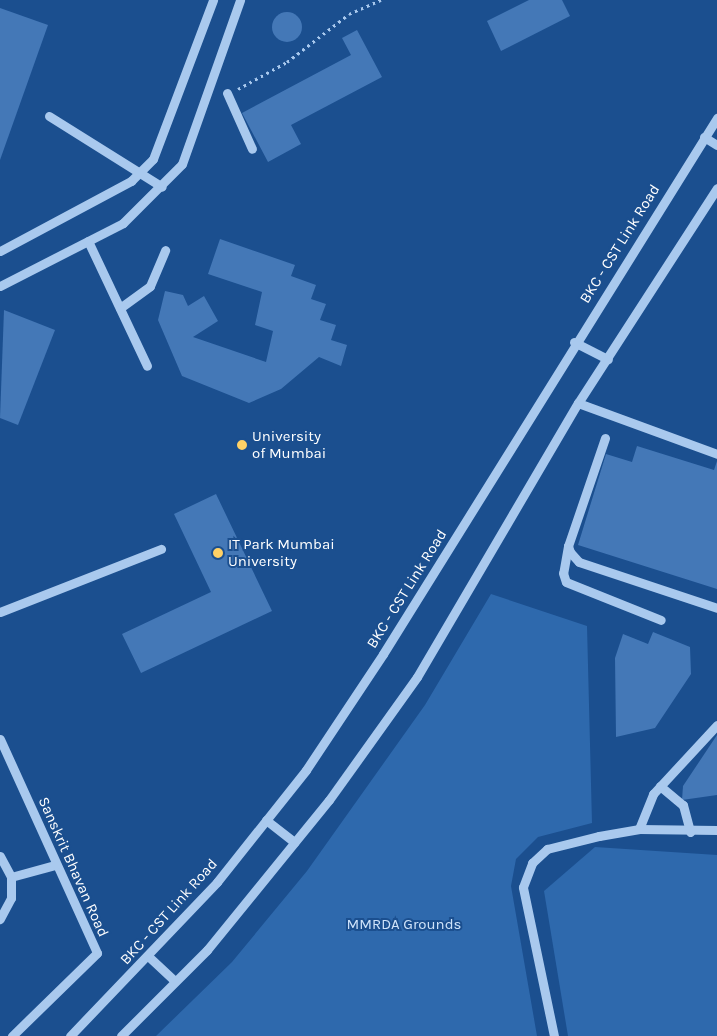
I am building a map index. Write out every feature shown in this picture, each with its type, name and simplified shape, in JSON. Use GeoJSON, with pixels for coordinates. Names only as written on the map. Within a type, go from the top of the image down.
{"type":"FeatureCollection","features":[{"type":"Feature","properties":{"kind":"street"},"geometry":{"type":"LineString","coordinates":[[0,251],[131,181],[153,159],[169,123],[213,0]]}},
{"type":"Feature","properties":{"kind":"street"},"geometry":{"type":"LineString","coordinates":[[0,286],[123,223],[162,187],[182,164],[240,0]]}},
{"type":"Feature","properties":{"kind":"street"},"geometry":{"type":"LineString","coordinates":[[227,93],[252,149]]}},
{"type":"Feature","properties":{"kind":"street"},"geometry":{"type":"LineString","coordinates":[[50,116],[140,171],[162,187]]}},
{"type":"Feature","properties":{"kind":"street","name":"BKC - CST Link Road"},"geometry":{"type":"LineString","coordinates":[[70,1036],[148,956],[266,820],[306,770],[383,654],[574,342],[717,118]]}},
{"type":"Feature","properties":{"kind":"street"},"geometry":{"type":"LineString","coordinates":[[704,137],[717,145]]}},
{"type":"Feature","properties":{"kind":"street"},"geometry":{"type":"LineString","coordinates":[[121,1036],[207,950],[294,842],[417,677],[578,403],[717,188]]}},
{"type":"Feature","properties":{"kind":"street"},"geometry":{"type":"LineString","coordinates":[[88,242],[147,366]]}},
{"type":"Feature","properties":{"kind":"street"},"geometry":{"type":"LineString","coordinates":[[120,308],[150,286],[165,250]]}},
{"type":"Feature","properties":{"kind":"street"},"geometry":{"type":"LineString","coordinates":[[574,342],[608,359]]}},
{"type":"Feature","properties":{"kind":"street"},"geometry":{"type":"LineString","coordinates":[[578,403],[717,454]]}},
{"type":"Feature","properties":{"kind":"street"},"geometry":{"type":"LineString","coordinates":[[605,438],[568,546],[563,573],[566,582],[661,620]]}},
{"type":"Feature","properties":{"kind":"street"},"geometry":{"type":"LineString","coordinates":[[568,546],[579,562],[717,608]]}},
{"type":"Feature","properties":{"kind":"street"},"geometry":{"type":"LineString","coordinates":[[0,612],[161,549]]}},
{"type":"Feature","properties":{"kind":"street"},"geometry":{"type":"LineString","coordinates":[[639,829],[644,810],[660,786],[717,725]]}},
{"type":"Feature","properties":{"kind":"street","name":"Sanskrit Bhavan Road"},"geometry":{"type":"LineString","coordinates":[[0,739],[55,865],[97,953],[12,1036]]}},
{"type":"Feature","properties":{"kind":"street"},"geometry":{"type":"LineString","coordinates":[[660,786],[684,805],[690,832]]}},
{"type":"Feature","properties":{"kind":"street"},"geometry":{"type":"LineString","coordinates":[[266,820],[294,842]]}},
{"type":"Feature","properties":{"kind":"street"},"geometry":{"type":"LineString","coordinates":[[554,1036],[523,887],[532,863],[547,849],[579,840],[639,829],[690,832],[717,830]]}},
{"type":"Feature","properties":{"kind":"street"},"geometry":{"type":"LineString","coordinates":[[0,856],[11,877],[11,898],[0,919]]}},
{"type":"Feature","properties":{"kind":"street"},"geometry":{"type":"LineString","coordinates":[[11,877],[55,865]]}},
{"type":"Feature","properties":{"kind":"street"},"geometry":{"type":"LineString","coordinates":[[148,956],[175,982]]}},
{"type":"Feature","properties":{"kind":"path"},"geometry":{"type":"LineString","coordinates":[[227,93],[288,62],[349,14],[380,0]]}},
{"type":"Feature","properties":{"kind":"green space","name":"MMRDA Grounds"},"geometry":{"type":"Polygon","coordinates":[[[491,594],[587,626],[592,823],[538,837],[516,859],[511,886],[537,1036],[156,1036],[232,962],[307,871],[425,705],[491,594]]]}},
{"type":"Feature","properties":{"kind":"green space"},"geometry":{"type":"Polygon","coordinates":[[[595,847],[717,855],[717,1036],[568,1036],[544,891],[595,847]]]}},
{"type":"Feature","properties":{"kind":"building"},"geometry":{"type":"Polygon","coordinates":[[[529,0],[562,0],[570,16],[501,51],[487,21],[529,0]]]}},
{"type":"Feature","properties":{"kind":"building"},"geometry":{"type":"Polygon","coordinates":[[[0,8],[48,25],[0,160],[0,8]]]}},
{"type":"Feature","properties":{"kind":"building"},"geometry":{"type":"Polygon","coordinates":[[[287,12],[298,16],[302,27],[298,38],[287,42],[276,38],[272,27],[276,16],[287,12]]]}},
{"type":"Feature","properties":{"kind":"building"},"geometry":{"type":"Polygon","coordinates":[[[357,30],[382,77],[291,125],[301,144],[268,162],[242,113],[351,55],[342,38],[357,30]]]}},
{"type":"Feature","properties":{"kind":"building"},"geometry":{"type":"Polygon","coordinates":[[[220,239],[295,265],[291,276],[316,285],[311,299],[326,304],[320,320],[336,325],[331,340],[347,345],[341,366],[319,357],[281,389],[249,403],[182,376],[158,320],[165,291],[183,295],[188,306],[204,296],[218,321],[193,337],[266,362],[273,331],[255,325],[262,292],[208,274],[220,239]]]}},
{"type":"Feature","properties":{"kind":"building"},"geometry":{"type":"Polygon","coordinates":[[[4,310],[55,330],[18,425],[0,418],[4,310]]]}},
{"type":"Feature","properties":{"kind":"building"},"geometry":{"type":"Polygon","coordinates":[[[637,446],[714,470],[717,461],[717,589],[578,545],[606,454],[632,462],[637,446]]]}},
{"type":"Feature","properties":{"kind":"building","name":"IT Park Mumbai University"},"geometry":{"type":"Polygon","coordinates":[[[216,494],[272,611],[141,673],[122,634],[211,592],[174,514],[216,494]]]}},
{"type":"Feature","properties":{"kind":"building"},"geometry":{"type":"Polygon","coordinates":[[[653,632],[690,647],[691,674],[655,728],[616,737],[615,658],[623,634],[648,644],[653,632]]]}},
{"type":"Feature","properties":{"kind":"building"},"geometry":{"type":"Polygon","coordinates":[[[717,735],[717,795],[682,800],[683,786],[717,735]]]}},
{"type":"Feature","properties":{"kind":"place","name":"University of Mumbai"},"geometry":{"type":"Point","coordinates":[242,445]}},
{"type":"Feature","properties":{"kind":"place","name":"IT Park Mumbai University"},"geometry":{"type":"Point","coordinates":[218,553]}}]}
